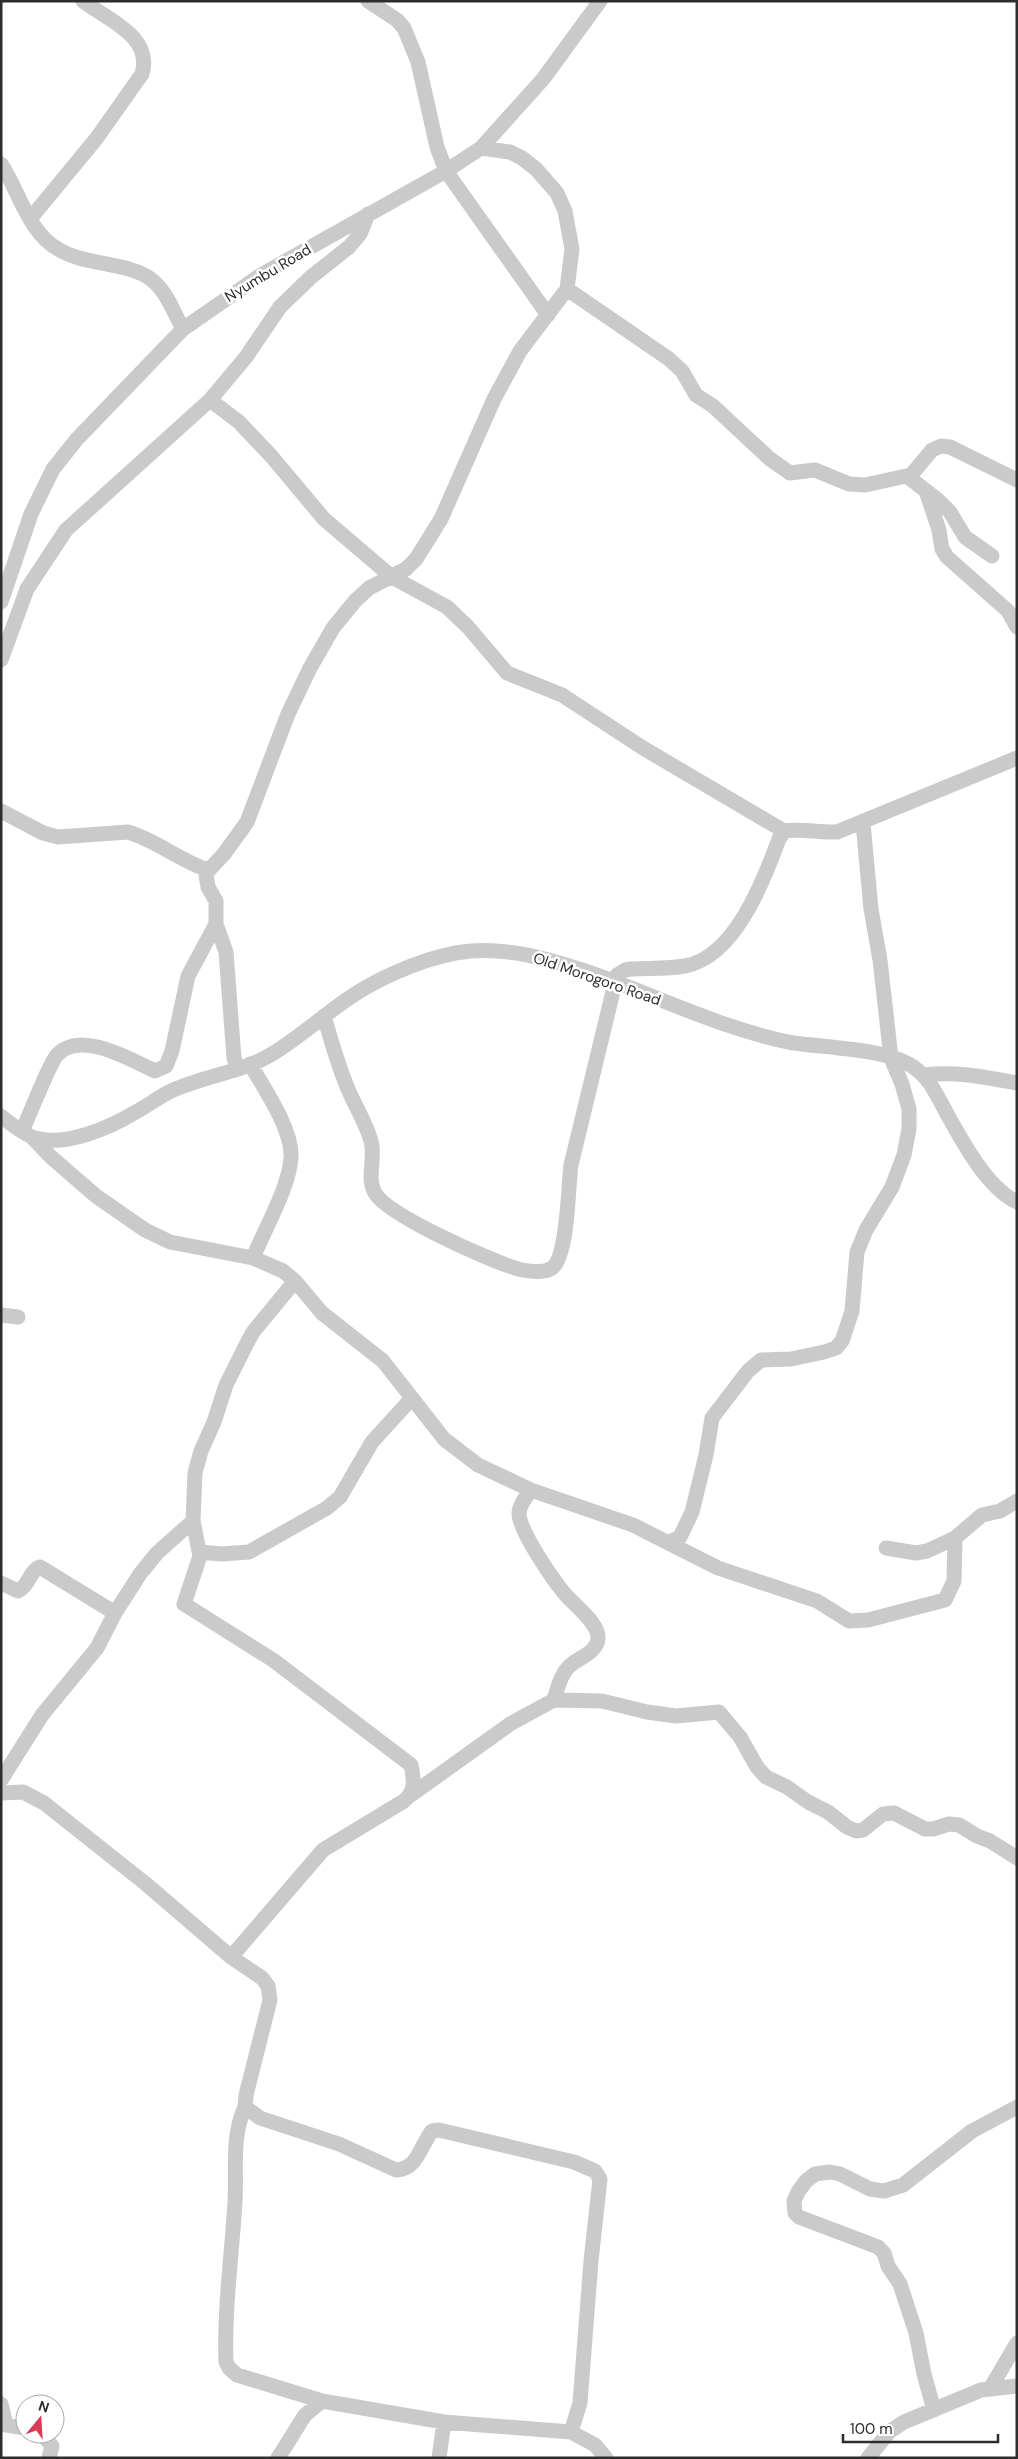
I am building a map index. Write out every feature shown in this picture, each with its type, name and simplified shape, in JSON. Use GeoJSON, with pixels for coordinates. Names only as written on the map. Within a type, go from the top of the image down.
{"type":"FeatureCollection","features":[{"type":"Feature","properties":{"kind":"street"},"geometry":{"type":"LineString","coordinates":[[30,219],[96,139],[142,74],[145,62],[138,44],[131,35],[84,1]]}},
{"type":"Feature","properties":{"kind":"street"},"geometry":{"type":"LineString","coordinates":[[368,1],[397,20],[404,28],[418,62],[437,147],[446,171],[548,315]]}},
{"type":"Feature","properties":{"kind":"street","name":"Nyumbu Road"},"geometry":{"type":"LineString","coordinates":[[2,594],[31,514],[53,468],[77,439],[183,329],[262,275],[446,171],[481,148],[543,79],[600,1]]}},
{"type":"Feature","properties":{"kind":"street"},"geometry":{"type":"LineString","coordinates":[[253,1258],[288,1177],[292,1157],[290,1141],[276,1110],[244,1066],[234,1058],[226,952],[216,924],[216,901],[208,888],[207,872],[224,854],[247,822],[288,714],[310,668],[333,628],[355,601],[370,588],[406,569],[416,559],[441,519],[494,399],[520,352],[567,289],[572,249],[565,210],[557,193],[536,169],[522,158],[510,152],[481,148]]}},
{"type":"Feature","properties":{"kind":"street"},"geometry":{"type":"LineString","coordinates":[[1,164],[30,219],[44,238],[57,249],[89,262],[138,272],[152,280],[163,292],[183,329]]}},
{"type":"Feature","properties":{"kind":"street"},"geometry":{"type":"LineString","coordinates":[[1,660],[27,589],[66,530],[210,400],[246,357],[280,307],[311,277],[350,247],[360,234],[368,214]]}},
{"type":"Feature","properties":{"kind":"street"},"geometry":{"type":"LineString","coordinates":[[567,289],[669,359],[682,371],[696,395],[713,406],[770,459],[790,474],[815,470],[849,484],[866,485],[910,476],[932,450],[941,446],[950,447],[1017,480]]}},
{"type":"Feature","properties":{"kind":"street"},"geometry":{"type":"LineString","coordinates":[[210,400],[239,422],[272,457],[324,519],[392,576],[447,608],[468,627],[507,673],[562,695],[643,748],[784,831]]}},
{"type":"Feature","properties":{"kind":"street"},"geometry":{"type":"LineString","coordinates":[[907,476],[950,512],[965,537],[992,556]]}},
{"type":"Feature","properties":{"kind":"street"},"geometry":{"type":"LineString","coordinates":[[926,491],[939,530],[942,549],[947,557],[1008,612],[1017,627]]}},
{"type":"Feature","properties":{"kind":"street"},"geometry":{"type":"LineString","coordinates":[[324,1016],[347,1087],[372,1142],[372,1186],[375,1194],[381,1201],[414,1224],[515,1268],[540,1271],[551,1269],[557,1263],[560,1253],[566,1224],[567,1192],[571,1165],[596,1071],[618,975],[625,970],[686,966],[719,947],[750,910],[778,838],[784,831],[798,828],[824,833],[837,832],[863,823],[1017,758]]}},
{"type":"Feature","properties":{"kind":"street"},"geometry":{"type":"LineString","coordinates":[[1,811],[43,833],[58,838],[78,838],[119,832],[138,835],[207,872]]}},
{"type":"Feature","properties":{"kind":"street"},"geometry":{"type":"LineString","coordinates":[[670,1542],[680,1537],[692,1512],[706,1454],[712,1418],[748,1371],[761,1360],[791,1359],[824,1352],[836,1348],[842,1342],[852,1311],[857,1252],[866,1230],[892,1187],[904,1155],[909,1129],[909,1110],[902,1084],[891,1058],[880,960],[871,909],[863,823]]}},
{"type":"Feature","properties":{"kind":"street"},"geometry":{"type":"LineString","coordinates":[[216,924],[188,976],[172,1051],[166,1066],[155,1070],[104,1049],[88,1045],[70,1045],[57,1054],[27,1134],[96,1196],[145,1230],[170,1242],[253,1258],[283,1271],[295,1281],[322,1313],[383,1361],[444,1440],[478,1466],[531,1490],[612,1516],[670,1542],[698,1559],[808,1597],[841,1618],[856,1622],[945,1600],[954,1581],[955,1538]]}},
{"type":"Feature","properties":{"kind":"street","name":"Old Morogoro Road"},"geometry":{"type":"LineString","coordinates":[[1,1116],[27,1134],[47,1141],[64,1140],[84,1135],[133,1114],[167,1092],[271,1055],[354,994],[406,969],[433,959],[470,951],[506,951],[534,956],[615,982],[730,1026],[785,1041],[891,1058],[910,1064],[933,1085],[959,1135],[994,1185],[1017,1202]]}},
{"type":"Feature","properties":{"kind":"street"},"geometry":{"type":"LineString","coordinates":[[924,1076],[946,1072],[1017,1083]]}},
{"type":"Feature","properties":{"kind":"street"},"geometry":{"type":"LineString","coordinates":[[295,1281],[253,1332],[226,1385],[214,1422],[201,1451],[195,1473],[193,1521],[200,1552],[196,1572],[185,1600],[187,1608],[228,1630],[272,1660],[433,1780]]}},
{"type":"Feature","properties":{"kind":"street"},"geometry":{"type":"LineString","coordinates":[[1,1315],[18,1317]]}},
{"type":"Feature","properties":{"kind":"street"},"geometry":{"type":"LineString","coordinates":[[200,1552],[222,1554],[249,1552],[327,1508],[340,1497],[372,1442],[412,1398]]}},
{"type":"Feature","properties":{"kind":"street"},"geometry":{"type":"LineString","coordinates":[[531,1490],[522,1504],[519,1513],[521,1521],[541,1561],[564,1593],[596,1628],[598,1638],[594,1648],[564,1672],[554,1700]]}},
{"type":"Feature","properties":{"kind":"street"},"geometry":{"type":"LineString","coordinates":[[886,1548],[916,1553],[927,1551],[955,1538],[982,1515],[1000,1511],[1017,1501]]}},
{"type":"Feature","properties":{"kind":"street"},"geometry":{"type":"LineString","coordinates":[[1,1780],[42,1715],[97,1648],[115,1614],[140,1574],[157,1553],[193,1521]]}},
{"type":"Feature","properties":{"kind":"street"},"geometry":{"type":"LineString","coordinates":[[1,1583],[18,1591],[23,1589],[35,1570],[40,1567],[115,1614]]}},
{"type":"Feature","properties":{"kind":"street"},"geometry":{"type":"LineString","coordinates":[[231,1957],[323,1850],[433,1780],[510,1724],[554,1700],[602,1702],[646,1712],[676,1716],[719,1712],[740,1737],[757,1767],[766,1777],[787,1787],[808,1802],[828,1812],[847,1827],[856,1831],[863,1830],[883,1814],[894,1813],[925,1829],[933,1829],[949,1824],[959,1825],[1017,1858]]}},
{"type":"Feature","properties":{"kind":"street"},"geometry":{"type":"LineString","coordinates":[[410,1795],[413,1788],[411,1765]]}},
{"type":"Feature","properties":{"kind":"street"},"geometry":{"type":"LineString","coordinates":[[1,1793],[23,1792],[44,1803],[231,1957],[262,1978],[268,1986],[270,2000],[249,2077],[245,2107],[239,2119],[236,2137],[235,2200],[226,2362],[229,2368],[237,2375],[322,2402],[444,2422],[571,2432],[595,2445],[606,2458]]}},
{"type":"Feature","properties":{"kind":"street"},"geometry":{"type":"LineString","coordinates":[[245,2107],[260,2118],[339,2144],[396,2170],[406,2170],[413,2164],[432,2131],[439,2130],[574,2162],[595,2171],[600,2180],[591,2261],[580,2403],[571,2432]]}},
{"type":"Feature","properties":{"kind":"street"},"geometry":{"type":"LineString","coordinates":[[934,2410],[908,2308],[900,2284],[891,2272],[884,2253],[878,2246],[800,2217],[795,2213],[794,2201],[806,2180],[815,2174],[830,2172],[840,2174],[870,2189],[884,2191],[903,2185],[972,2131],[1017,2107]]}},
{"type":"Feature","properties":{"kind":"street"},"geometry":{"type":"LineString","coordinates":[[991,2387],[1017,2343]]}},
{"type":"Feature","properties":{"kind":"street"},"geometry":{"type":"LineString","coordinates":[[868,2458],[890,2432],[904,2422],[991,2387],[1017,2386]]}},
{"type":"Feature","properties":{"kind":"street"},"geometry":{"type":"LineString","coordinates":[[278,2458],[305,2415],[322,2402]]}},
{"type":"Feature","properties":{"kind":"street"},"geometry":{"type":"LineString","coordinates":[[1,2404],[6,2425],[15,2426]]}},
{"type":"Feature","properties":{"kind":"street"},"geometry":{"type":"LineString","coordinates":[[440,2458],[444,2422]]}},
{"type":"Feature","properties":{"kind":"street"},"geometry":{"type":"LineString","coordinates":[[50,2444],[52,2446],[50,2458]]}}]}
